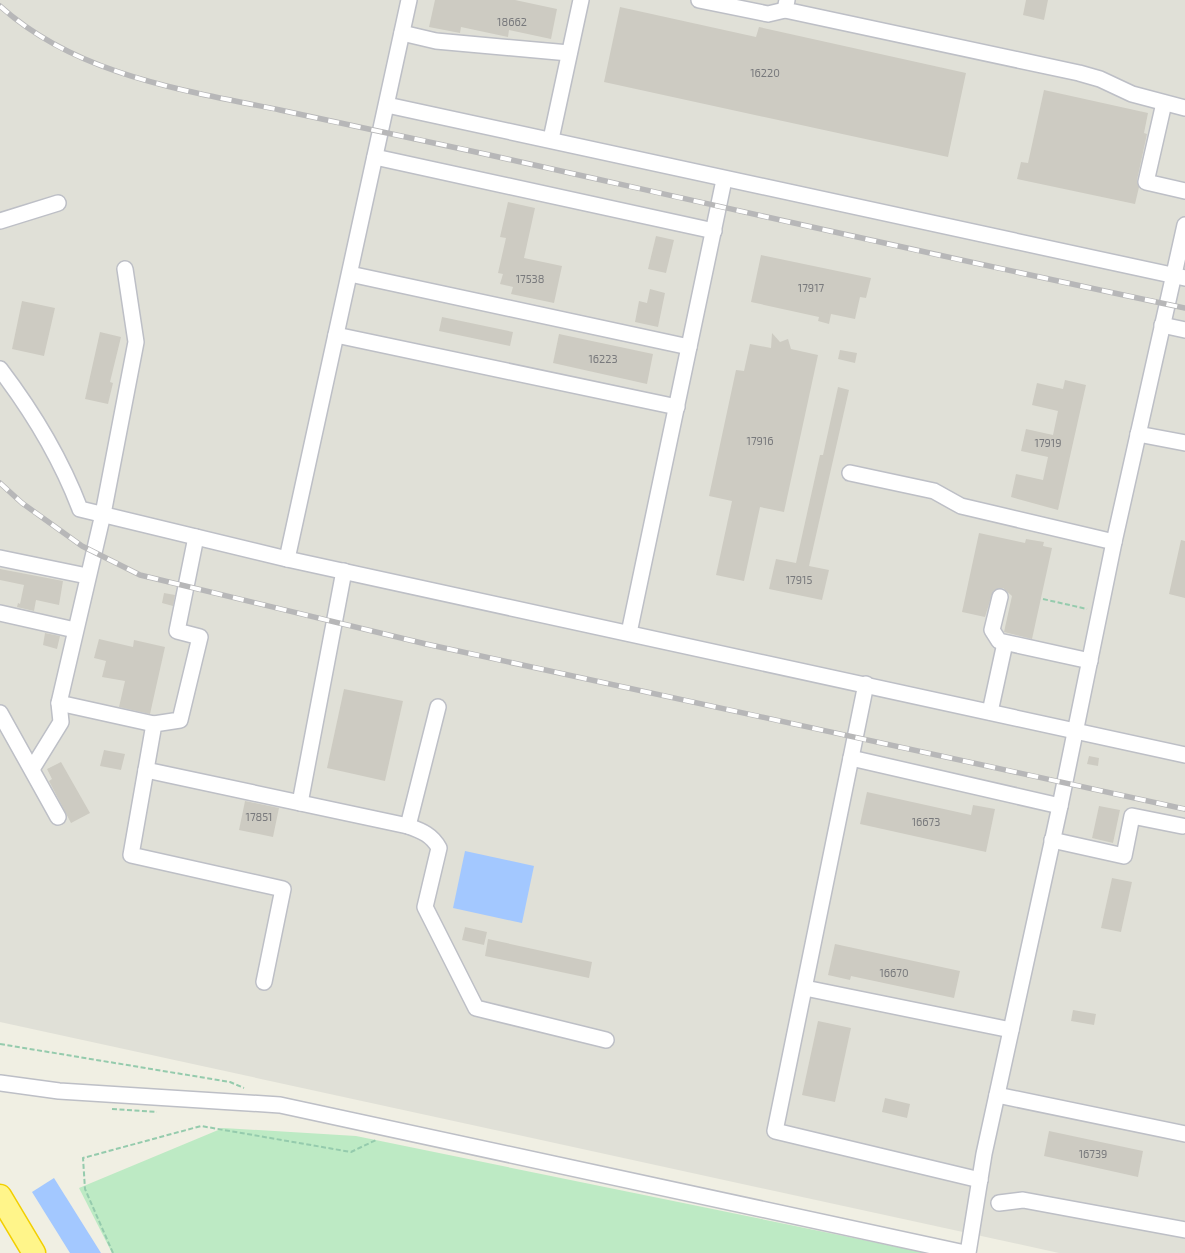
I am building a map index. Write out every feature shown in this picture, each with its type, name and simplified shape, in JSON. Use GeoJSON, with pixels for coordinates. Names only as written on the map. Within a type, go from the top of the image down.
{"type":"FeatureCollection","features":[{"type":"Feature","properties":{"kind":"highway"},"geometry":{"type":"LineString","coordinates":[[0,1196],[34,1253]]}},
{"type":"Feature","properties":{"kind":"street"},"geometry":{"type":"LineString","coordinates":[[287,559],[409,0]]}},
{"type":"Feature","properties":{"kind":"street"},"geometry":{"type":"LineString","coordinates":[[551,139],[581,0]]}},
{"type":"Feature","properties":{"kind":"street"},"geometry":{"type":"LineString","coordinates":[[699,0],[768,14],[786,5],[1078,73],[1164,103],[1185,108]]}},
{"type":"Feature","properties":{"kind":"street"},"geometry":{"type":"LineString","coordinates":[[402,33],[436,41],[569,53]]}},
{"type":"Feature","properties":{"kind":"street"},"geometry":{"type":"LineString","coordinates":[[1164,103],[1146,182],[1185,191]]}},
{"type":"Feature","properties":{"kind":"street"},"geometry":{"type":"LineString","coordinates":[[386,105],[551,139],[724,180],[1179,276]]}},
{"type":"Feature","properties":{"kind":"street"},"geometry":{"type":"LineString","coordinates":[[375,157],[714,231]]}},
{"type":"Feature","properties":{"kind":"street"},"geometry":{"type":"LineString","coordinates":[[629,633],[724,180]]}},
{"type":"Feature","properties":{"kind":"street"},"geometry":{"type":"LineString","coordinates":[[0,221],[58,203]]}},
{"type":"Feature","properties":{"kind":"street"},"geometry":{"type":"LineString","coordinates":[[0,1083],[59,1091],[280,1106],[967,1253],[997,1095],[1060,806],[1114,542],[1162,325],[1179,276],[1185,225]]}},
{"type":"Feature","properties":{"kind":"street"},"geometry":{"type":"LineString","coordinates":[[32,769],[61,722],[59,703],[87,576],[103,514],[136,342],[125,269]]}},
{"type":"Feature","properties":{"kind":"street"},"geometry":{"type":"LineString","coordinates":[[350,274],[689,347]]}},
{"type":"Feature","properties":{"kind":"street"},"geometry":{"type":"LineString","coordinates":[[1162,325],[1185,330]]}},
{"type":"Feature","properties":{"kind":"street"},"geometry":{"type":"LineString","coordinates":[[336,335],[677,407]]}},
{"type":"Feature","properties":{"kind":"street"},"geometry":{"type":"LineString","coordinates":[[0,369],[22,399],[72,488],[80,509],[287,559],[866,684],[1075,732],[1184,750]]}},
{"type":"Feature","properties":{"kind":"street"},"geometry":{"type":"LineString","coordinates":[[1138,434],[1185,444]]}},
{"type":"Feature","properties":{"kind":"street"},"geometry":{"type":"LineString","coordinates":[[850,472],[934,490],[961,506],[1114,542]]}},
{"type":"Feature","properties":{"kind":"street"},"geometry":{"type":"LineString","coordinates":[[59,703],[154,724],[180,720],[200,637],[177,631],[196,537]]}},
{"type":"Feature","properties":{"kind":"street"},"geometry":{"type":"LineString","coordinates":[[0,558],[87,576]]}},
{"type":"Feature","properties":{"kind":"street"},"geometry":{"type":"LineString","coordinates":[[300,802],[344,571]]}},
{"type":"Feature","properties":{"kind":"street"},"geometry":{"type":"LineString","coordinates":[[1000,597],[992,630],[999,641],[1090,661]]}},
{"type":"Feature","properties":{"kind":"street"},"geometry":{"type":"LineString","coordinates":[[0,613],[75,630]]}},
{"type":"Feature","properties":{"kind":"street"},"geometry":{"type":"LineString","coordinates":[[990,712],[1005,643]]}},
{"type":"Feature","properties":{"kind":"street"},"geometry":{"type":"LineString","coordinates":[[866,684],[775,1131],[980,1180]]}},
{"type":"Feature","properties":{"kind":"street"},"geometry":{"type":"LineString","coordinates":[[408,826],[438,707]]}},
{"type":"Feature","properties":{"kind":"street"},"geometry":{"type":"LineString","coordinates":[[0,713],[58,816]]}},
{"type":"Feature","properties":{"kind":"street"},"geometry":{"type":"LineString","coordinates":[[154,724],[131,855],[283,889],[264,982]]}},
{"type":"Feature","properties":{"kind":"street"},"geometry":{"type":"LineString","coordinates":[[851,758],[1060,806]]}},
{"type":"Feature","properties":{"kind":"street"},"geometry":{"type":"LineString","coordinates":[[146,770],[300,802],[408,826],[425,832],[434,839],[439,848],[425,907],[476,1008],[606,1040]]}},
{"type":"Feature","properties":{"kind":"street"},"geometry":{"type":"LineString","coordinates":[[1052,840],[1124,856],[1132,816],[1182,826]]}},
{"type":"Feature","properties":{"kind":"street"},"geometry":{"type":"LineString","coordinates":[[805,988],[1011,1030]]}},
{"type":"Feature","properties":{"kind":"street"},"geometry":{"type":"LineString","coordinates":[[997,1095],[1185,1134]]}},
{"type":"Feature","properties":{"kind":"street"},"geometry":{"type":"LineString","coordinates":[[998,1203],[1023,1200],[1185,1230]]}},
{"type":"Feature","properties":{"kind":"path"},"geometry":{"type":"LineString","coordinates":[[1043,599],[1092,610]]}},
{"type":"Feature","properties":{"kind":"path"},"geometry":{"type":"LineString","coordinates":[[0,1044],[230,1082],[247,1090]]}},
{"type":"Feature","properties":{"kind":"path"},"geometry":{"type":"LineString","coordinates":[[113,1253],[85,1189],[84,1158],[201,1126],[351,1152],[397,1131]]}},
{"type":"Feature","properties":{"kind":"shaded area"},"geometry":{"type":"Polygon","coordinates":[[[0,0],[1185,0],[1185,1253],[1059,1253],[0,1022],[0,0]]]}},
{"type":"Feature","properties":{"kind":"green space"},"geometry":{"type":"Polygon","coordinates":[[[223,1128],[356,1136],[927,1253],[112,1253],[79,1188],[223,1128]]]}},
{"type":"Feature","properties":{"kind":"water"},"geometry":{"type":"Polygon","coordinates":[[[465,851],[534,866],[522,923],[453,908],[465,851]]]}},
{"type":"Feature","properties":{"kind":"water"},"geometry":{"type":"Polygon","coordinates":[[[54,1178],[101,1253],[70,1253],[32,1192],[54,1178]]]}},
{"type":"Feature","properties":{"kind":"building"},"geometry":{"type":"Polygon","coordinates":[[[435,0],[515,0],[557,9],[551,39],[509,30],[508,37],[461,27],[460,33],[429,27],[435,0]]]}},
{"type":"Feature","properties":{"kind":"building"},"geometry":{"type":"Polygon","coordinates":[[[1026,0],[1048,0],[1044,20],[1023,15],[1026,0]]]}},
{"type":"Feature","properties":{"kind":"building"},"geometry":{"type":"Polygon","coordinates":[[[620,7],[756,37],[759,27],[966,73],[948,157],[604,82],[620,7]]]}},
{"type":"Feature","properties":{"kind":"building"},"geometry":{"type":"Polygon","coordinates":[[[1044,90],[1148,113],[1144,133],[1147,134],[1137,180],[1139,187],[1135,204],[1017,179],[1021,162],[1028,163],[1044,90]]]}},
{"type":"Feature","properties":{"kind":"building"},"geometry":{"type":"Polygon","coordinates":[[[508,202],[535,208],[524,258],[562,266],[554,303],[511,294],[513,287],[500,284],[503,274],[498,273],[506,238],[500,237],[508,202]]]}},
{"type":"Feature","properties":{"kind":"building"},"geometry":{"type":"Polygon","coordinates":[[[656,236],[674,240],[666,273],[648,269],[656,236]]]}},
{"type":"Feature","properties":{"kind":"building"},"geometry":{"type":"Polygon","coordinates":[[[761,255],[871,278],[866,298],[860,297],[855,319],[831,314],[829,324],[818,321],[819,317],[751,302],[761,255]]]}},
{"type":"Feature","properties":{"kind":"building"},"geometry":{"type":"Polygon","coordinates":[[[650,289],[665,293],[658,327],[635,322],[639,301],[647,303],[650,289]]]}},
{"type":"Feature","properties":{"kind":"building"},"geometry":{"type":"Polygon","coordinates":[[[22,301],[55,308],[44,356],[12,349],[22,301]]]}},
{"type":"Feature","properties":{"kind":"building"},"geometry":{"type":"Polygon","coordinates":[[[442,317],[513,332],[510,346],[439,331],[442,317]]]}},
{"type":"Feature","properties":{"kind":"building"},"geometry":{"type":"Polygon","coordinates":[[[100,332],[121,337],[110,382],[113,383],[108,404],[85,399],[100,332]]]}},
{"type":"Feature","properties":{"kind":"building"},"geometry":{"type":"Polygon","coordinates":[[[772,333],[780,342],[788,339],[791,349],[818,355],[784,512],[760,507],[744,581],[716,575],[732,501],[709,496],[736,370],[744,371],[750,344],[771,348],[772,333]]]}},
{"type":"Feature","properties":{"kind":"building"},"geometry":{"type":"Polygon","coordinates":[[[559,334],[653,354],[647,384],[553,363],[559,334]]]}},
{"type":"Feature","properties":{"kind":"building"},"geometry":{"type":"Polygon","coordinates":[[[840,350],[857,353],[855,363],[838,359],[840,350]]]}},
{"type":"Feature","properties":{"kind":"building"},"geometry":{"type":"Polygon","coordinates":[[[1065,380],[1086,385],[1058,510],[1011,497],[1016,474],[1043,480],[1048,457],[1021,451],[1026,429],[1053,435],[1058,411],[1032,405],[1037,383],[1063,389],[1065,380]]]}},
{"type":"Feature","properties":{"kind":"building"},"geometry":{"type":"Polygon","coordinates":[[[838,387],[849,390],[809,566],[829,570],[822,600],[769,589],[776,559],[796,563],[820,455],[823,455],[838,387]]]}},
{"type":"Feature","properties":{"kind":"building"},"geometry":{"type":"Polygon","coordinates":[[[979,533],[1025,543],[1026,539],[1044,542],[1043,546],[1052,548],[1032,639],[1004,632],[1012,596],[1003,588],[993,591],[985,617],[962,612],[979,533]]]}},
{"type":"Feature","properties":{"kind":"building"},"geometry":{"type":"Polygon","coordinates":[[[1181,540],[1185,541],[1185,598],[1169,594],[1181,540]]]}},
{"type":"Feature","properties":{"kind":"building"},"geometry":{"type":"Polygon","coordinates":[[[0,569],[63,581],[59,605],[36,600],[34,611],[17,607],[18,603],[20,604],[24,585],[0,580],[0,569]]]}},
{"type":"Feature","properties":{"kind":"building"},"geometry":{"type":"Polygon","coordinates":[[[164,593],[175,595],[173,606],[162,603],[164,593]]]}},
{"type":"Feature","properties":{"kind":"building"},"geometry":{"type":"Polygon","coordinates":[[[45,633],[60,636],[57,649],[43,645],[45,633]]]}},
{"type":"Feature","properties":{"kind":"building"},"geometry":{"type":"Polygon","coordinates":[[[99,639],[133,647],[134,640],[165,647],[150,714],[119,707],[125,681],[102,677],[106,661],[94,658],[99,639]]]}},
{"type":"Feature","properties":{"kind":"building"},"geometry":{"type":"Polygon","coordinates":[[[344,689],[403,701],[385,781],[327,768],[344,689]]]}},
{"type":"Feature","properties":{"kind":"building"},"geometry":{"type":"Polygon","coordinates":[[[104,750],[125,754],[121,770],[100,766],[104,750]]]}},
{"type":"Feature","properties":{"kind":"building"},"geometry":{"type":"Polygon","coordinates":[[[1089,756],[1099,758],[1098,766],[1087,764],[1089,756]]]}},
{"type":"Feature","properties":{"kind":"building"},"geometry":{"type":"Polygon","coordinates":[[[61,762],[90,813],[71,823],[49,781],[52,779],[47,769],[61,762]]]}},
{"type":"Feature","properties":{"kind":"building"},"geometry":{"type":"Polygon","coordinates":[[[867,792],[971,815],[973,805],[995,809],[986,852],[860,824],[867,792]]]}},
{"type":"Feature","properties":{"kind":"building"},"geometry":{"type":"Polygon","coordinates":[[[245,801],[279,808],[273,837],[239,830],[245,801]]]}},
{"type":"Feature","properties":{"kind":"building"},"geometry":{"type":"Polygon","coordinates":[[[1099,806],[1120,810],[1113,843],[1092,838],[1099,806]]]}},
{"type":"Feature","properties":{"kind":"building"},"geometry":{"type":"Polygon","coordinates":[[[1112,878],[1132,882],[1121,932],[1101,928],[1112,878]]]}},
{"type":"Feature","properties":{"kind":"building"},"geometry":{"type":"Polygon","coordinates":[[[465,927],[487,932],[484,945],[462,940],[465,927]]]}},
{"type":"Feature","properties":{"kind":"building"},"geometry":{"type":"Polygon","coordinates":[[[488,939],[592,962],[589,978],[485,956],[488,939]]]}},
{"type":"Feature","properties":{"kind":"building"},"geometry":{"type":"Polygon","coordinates":[[[835,944],[960,971],[954,998],[851,976],[850,980],[828,975],[835,944]]]}},
{"type":"Feature","properties":{"kind":"building"},"geometry":{"type":"Polygon","coordinates":[[[1073,1010],[1096,1014],[1094,1025],[1071,1021],[1073,1010]]]}},
{"type":"Feature","properties":{"kind":"building"},"geometry":{"type":"Polygon","coordinates":[[[818,1021],[851,1028],[835,1102],[802,1095],[818,1021]]]}},
{"type":"Feature","properties":{"kind":"building"},"geometry":{"type":"Polygon","coordinates":[[[885,1098],[910,1104],[907,1118],[882,1112],[885,1098]]]}},
{"type":"Feature","properties":{"kind":"building"},"geometry":{"type":"Polygon","coordinates":[[[1049,1131],[1143,1151],[1138,1177],[1044,1156],[1049,1131]]]}},
{"type":"Feature","properties":{"kind":"railway"},"geometry":{"type":"LineString","coordinates":[[0,6],[30,29],[62,49],[97,64],[169,86],[1185,308]]}},
{"type":"Feature","properties":{"kind":"railway"},"geometry":{"type":"LineString","coordinates":[[0,483],[22,503],[82,546],[140,575],[426,644],[1185,809]]}}]}
